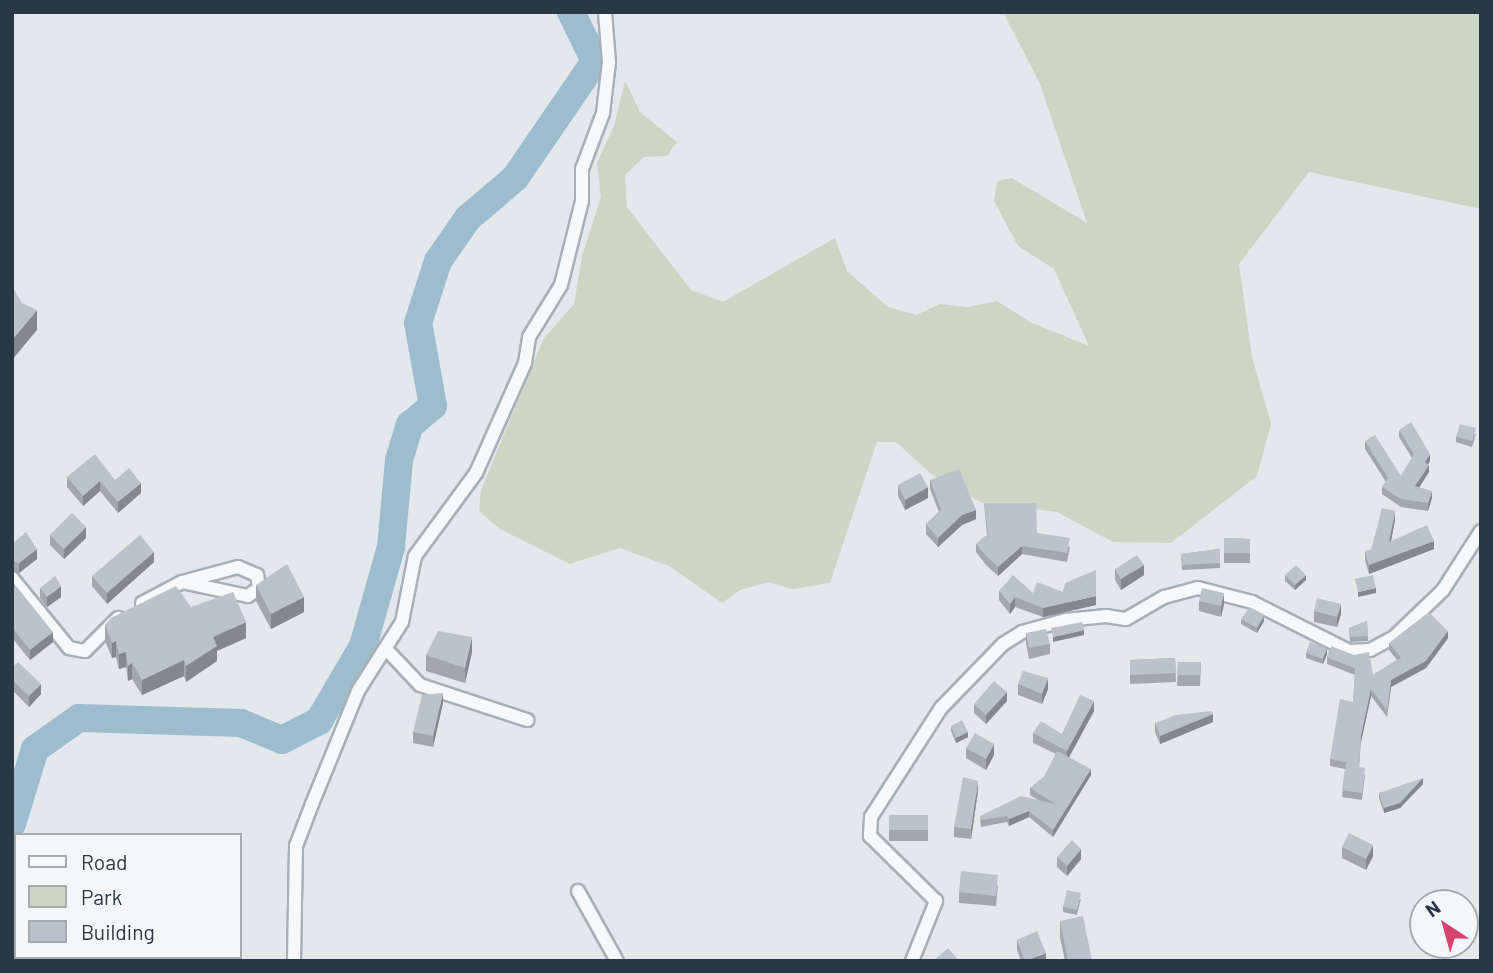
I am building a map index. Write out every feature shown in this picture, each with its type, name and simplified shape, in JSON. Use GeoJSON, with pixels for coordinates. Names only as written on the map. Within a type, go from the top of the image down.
{"type":"FeatureCollection","features":[{"type":"Feature","properties":{"kind":"street"},"geometry":{"type":"LineString","coordinates":[[294,961],[296,846],[358,691],[387,650],[402,622],[415,556],[476,473],[525,363],[528,337],[561,285],[582,201],[582,169],[603,113],[609,62],[604,12]]}},
{"type":"Feature","properties":{"kind":"street"},"geometry":{"type":"LineString","coordinates":[[912,961],[936,901],[870,836],[871,817],[941,708],[1003,644],[1022,632],[1066,620],[1106,616],[1126,619],[1164,597],[1198,588],[1252,601],[1349,651],[1370,650],[1393,638],[1443,590],[1481,531]]}},
{"type":"Feature","properties":{"kind":"street"},"geometry":{"type":"LineString","coordinates":[[12,578],[69,648],[85,651],[105,627],[182,582],[238,567],[257,575],[258,588],[248,596],[182,582]]}},
{"type":"Feature","properties":{"kind":"street"},"geometry":{"type":"LineString","coordinates":[[387,650],[420,685],[527,720]]}},
{"type":"Feature","properties":{"kind":"street"},"geometry":{"type":"LineString","coordinates":[[578,891],[617,961]]}},
{"type":"Feature","properties":{"kind":"green space"},"geometry":{"type":"Polygon","coordinates":[[[1003,12],[1481,12],[1481,209],[1309,172],[1239,264],[1252,357],[1271,424],[1257,476],[1171,543],[1113,542],[1057,512],[982,503],[930,473],[896,442],[877,442],[830,583],[792,589],[768,582],[740,590],[722,603],[669,566],[620,548],[570,564],[500,529],[479,511],[481,490],[544,338],[574,304],[582,256],[601,197],[597,163],[614,126],[625,81],[640,112],[677,142],[667,156],[644,157],[625,175],[627,207],[691,290],[723,302],[835,238],[847,271],[888,307],[916,315],[940,304],[968,307],[997,301],[1030,322],[1089,346],[1054,269],[1018,246],[994,201],[997,181],[1012,178],[1087,223],[1040,84],[1003,12]]]}},
{"type":"Feature","properties":{"kind":"building"},"geometry":{"type":"Polygon","coordinates":[[[12,286],[22,303],[37,310],[12,340],[12,286]]]}},
{"type":"Feature","properties":{"kind":"building"},"geometry":{"type":"Polygon","coordinates":[[[1411,422],[1430,454],[1425,462],[1429,465],[1415,486],[1432,491],[1428,503],[1401,499],[1382,487],[1388,478],[1365,441],[1375,435],[1401,476],[1414,454],[1399,430],[1411,422]]]}},
{"type":"Feature","properties":{"kind":"building"},"geometry":{"type":"Polygon","coordinates":[[[1460,424],[1476,428],[1472,441],[1456,437],[1460,424]]]}},
{"type":"Feature","properties":{"kind":"building"},"geometry":{"type":"Polygon","coordinates":[[[95,454],[115,480],[129,468],[141,483],[118,502],[100,481],[83,496],[67,477],[95,454]]]}},
{"type":"Feature","properties":{"kind":"building"},"geometry":{"type":"Polygon","coordinates":[[[959,469],[976,510],[962,515],[938,538],[926,524],[941,510],[930,480],[959,469]]]}},
{"type":"Feature","properties":{"kind":"building"},"geometry":{"type":"Polygon","coordinates":[[[920,473],[928,487],[905,500],[898,485],[920,473]]]}},
{"type":"Feature","properties":{"kind":"building"},"geometry":{"type":"Polygon","coordinates":[[[984,503],[1036,503],[1037,533],[1070,538],[1067,553],[1022,546],[998,567],[976,544],[988,534],[984,503]]]}},
{"type":"Feature","properties":{"kind":"building"},"geometry":{"type":"Polygon","coordinates":[[[1382,508],[1395,511],[1389,542],[1427,525],[1434,541],[1369,565],[1365,551],[1371,550],[1382,508]]]}},
{"type":"Feature","properties":{"kind":"building"},"geometry":{"type":"Polygon","coordinates":[[[72,513],[86,527],[64,549],[50,535],[72,513]]]}},
{"type":"Feature","properties":{"kind":"building"},"geometry":{"type":"Polygon","coordinates":[[[26,532],[37,549],[19,563],[12,561],[12,544],[26,532]]]}},
{"type":"Feature","properties":{"kind":"building"},"geometry":{"type":"Polygon","coordinates":[[[140,535],[154,552],[107,593],[92,576],[140,535]]]}},
{"type":"Feature","properties":{"kind":"building"},"geometry":{"type":"Polygon","coordinates":[[[1224,538],[1250,539],[1250,553],[1224,553],[1224,538]]]}},
{"type":"Feature","properties":{"kind":"building"},"geometry":{"type":"Polygon","coordinates":[[[1220,549],[1220,563],[1182,565],[1181,554],[1220,549]]]}},
{"type":"Feature","properties":{"kind":"building"},"geometry":{"type":"Polygon","coordinates":[[[1137,555],[1144,565],[1121,579],[1115,569],[1137,555]]]}},
{"type":"Feature","properties":{"kind":"building"},"geometry":{"type":"Polygon","coordinates":[[[287,564],[304,597],[271,614],[256,585],[287,564]]]}},
{"type":"Feature","properties":{"kind":"building"},"geometry":{"type":"Polygon","coordinates":[[[1296,565],[1306,575],[1295,585],[1285,575],[1296,565]]]}},
{"type":"Feature","properties":{"kind":"building"},"geometry":{"type":"Polygon","coordinates":[[[1096,570],[1096,596],[1043,608],[1015,597],[1010,604],[999,591],[1013,575],[1033,593],[1037,582],[1063,592],[1065,583],[1096,570]]]}},
{"type":"Feature","properties":{"kind":"building"},"geometry":{"type":"Polygon","coordinates":[[[1373,575],[1376,588],[1358,592],[1355,579],[1373,575]]]}},
{"type":"Feature","properties":{"kind":"building"},"geometry":{"type":"Polygon","coordinates":[[[55,576],[61,586],[47,597],[40,588],[55,576]]]}},
{"type":"Feature","properties":{"kind":"building"},"geometry":{"type":"Polygon","coordinates":[[[12,581],[53,632],[30,650],[12,627],[12,581]]]}},
{"type":"Feature","properties":{"kind":"building"},"geometry":{"type":"Polygon","coordinates":[[[176,586],[191,607],[233,592],[246,622],[213,637],[217,646],[186,666],[184,660],[142,680],[132,663],[128,666],[126,652],[119,654],[116,641],[112,643],[105,625],[111,618],[176,586]]]}},
{"type":"Feature","properties":{"kind":"building"},"geometry":{"type":"Polygon","coordinates":[[[1202,588],[1224,593],[1221,606],[1199,601],[1202,588]]]}},
{"type":"Feature","properties":{"kind":"building"},"geometry":{"type":"Polygon","coordinates":[[[1317,598],[1341,604],[1337,617],[1314,611],[1317,598]]]}},
{"type":"Feature","properties":{"kind":"building"},"geometry":{"type":"Polygon","coordinates":[[[1250,607],[1264,616],[1257,628],[1241,619],[1250,607]]]}},
{"type":"Feature","properties":{"kind":"building"},"geometry":{"type":"Polygon","coordinates":[[[1430,613],[1448,631],[1426,661],[1391,680],[1387,710],[1371,689],[1361,735],[1359,767],[1365,768],[1362,793],[1342,790],[1346,762],[1330,759],[1340,699],[1353,702],[1355,668],[1327,657],[1331,646],[1354,655],[1369,652],[1373,675],[1401,658],[1389,643],[1430,613]]]}},
{"type":"Feature","properties":{"kind":"building"},"geometry":{"type":"Polygon","coordinates":[[[1367,621],[1368,636],[1350,637],[1349,628],[1367,621]]]}},
{"type":"Feature","properties":{"kind":"building"},"geometry":{"type":"Polygon","coordinates":[[[1082,622],[1084,630],[1053,637],[1051,628],[1082,622]]]}},
{"type":"Feature","properties":{"kind":"building"},"geometry":{"type":"Polygon","coordinates":[[[1046,629],[1050,644],[1029,648],[1026,633],[1046,629]]]}},
{"type":"Feature","properties":{"kind":"building"},"geometry":{"type":"Polygon","coordinates":[[[438,631],[472,637],[465,668],[426,655],[438,631]]]}},
{"type":"Feature","properties":{"kind":"building"},"geometry":{"type":"Polygon","coordinates":[[[1310,642],[1327,648],[1323,659],[1306,653],[1310,642]]]}},
{"type":"Feature","properties":{"kind":"building"},"geometry":{"type":"Polygon","coordinates":[[[1175,658],[1176,673],[1130,675],[1130,660],[1175,658]]]}},
{"type":"Feature","properties":{"kind":"building"},"geometry":{"type":"Polygon","coordinates":[[[18,662],[41,684],[29,696],[12,680],[12,667],[18,662]]]}},
{"type":"Feature","properties":{"kind":"building"},"geometry":{"type":"Polygon","coordinates":[[[1178,662],[1201,662],[1200,675],[1177,675],[1178,662]]]}},
{"type":"Feature","properties":{"kind":"building"},"geometry":{"type":"Polygon","coordinates":[[[1023,671],[1048,678],[1042,694],[1018,684],[1023,671]]]}},
{"type":"Feature","properties":{"kind":"building"},"geometry":{"type":"Polygon","coordinates":[[[994,681],[1007,692],[986,715],[974,704],[994,681]]]}},
{"type":"Feature","properties":{"kind":"building"},"geometry":{"type":"Polygon","coordinates":[[[443,693],[433,736],[413,732],[422,695],[443,693]]]}},
{"type":"Feature","properties":{"kind":"building"},"geometry":{"type":"Polygon","coordinates":[[[1080,695],[1094,701],[1067,751],[1033,733],[1041,721],[1062,734],[1080,695]]]}},
{"type":"Feature","properties":{"kind":"building"},"geometry":{"type":"Polygon","coordinates":[[[1212,711],[1213,714],[1160,736],[1155,723],[1176,715],[1212,711]]]}},
{"type":"Feature","properties":{"kind":"building"},"geometry":{"type":"Polygon","coordinates":[[[962,720],[968,732],[956,738],[951,726],[962,720]]]}},
{"type":"Feature","properties":{"kind":"building"},"geometry":{"type":"Polygon","coordinates":[[[975,733],[994,744],[986,759],[966,748],[975,733]]]}},
{"type":"Feature","properties":{"kind":"building"},"geometry":{"type":"Polygon","coordinates":[[[1057,751],[1091,769],[1053,830],[1029,811],[1009,819],[1007,816],[981,820],[980,816],[1021,796],[1056,804],[1030,788],[1044,777],[1057,751]]]}},
{"type":"Feature","properties":{"kind":"building"},"geometry":{"type":"Polygon","coordinates":[[[963,777],[978,781],[971,829],[954,827],[963,777]]]}},
{"type":"Feature","properties":{"kind":"building"},"geometry":{"type":"Polygon","coordinates":[[[1423,778],[1400,803],[1384,808],[1379,793],[1423,778]]]}},
{"type":"Feature","properties":{"kind":"building"},"geometry":{"type":"Polygon","coordinates":[[[889,815],[928,815],[928,830],[889,830],[889,815]]]}},
{"type":"Feature","properties":{"kind":"building"},"geometry":{"type":"Polygon","coordinates":[[[1349,833],[1373,845],[1366,859],[1342,847],[1349,833]]]}},
{"type":"Feature","properties":{"kind":"building"},"geometry":{"type":"Polygon","coordinates":[[[1072,840],[1081,849],[1067,866],[1057,857],[1072,840]]]}},
{"type":"Feature","properties":{"kind":"building"},"geometry":{"type":"Polygon","coordinates":[[[961,871],[998,875],[996,896],[959,892],[961,871]]]}},
{"type":"Feature","properties":{"kind":"building"},"geometry":{"type":"Polygon","coordinates":[[[1067,890],[1081,893],[1077,910],[1063,907],[1067,890]]]}},
{"type":"Feature","properties":{"kind":"building"},"geometry":{"type":"Polygon","coordinates":[[[1083,916],[1092,961],[1068,961],[1060,921],[1083,916]]]}},
{"type":"Feature","properties":{"kind":"building"},"geometry":{"type":"Polygon","coordinates":[[[1037,931],[1046,953],[1025,961],[1017,940],[1037,931]]]}},
{"type":"Feature","properties":{"kind":"building"},"geometry":{"type":"Polygon","coordinates":[[[948,948],[959,961],[933,961],[948,948]]]}},
{"type":"Feature","properties":{"kind":"waterway"},"geometry":{"type":"LineString","coordinates":[[12,824],[35,749],[79,718],[241,723],[282,740],[319,721],[363,646],[391,547],[399,460],[410,425],[433,406],[418,323],[438,261],[468,218],[515,178],[595,61],[571,12]]}}]}
